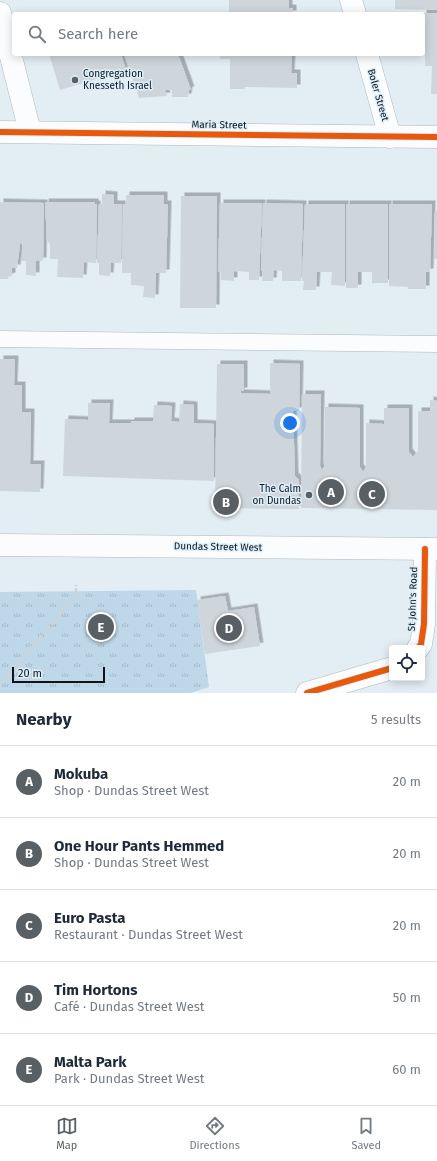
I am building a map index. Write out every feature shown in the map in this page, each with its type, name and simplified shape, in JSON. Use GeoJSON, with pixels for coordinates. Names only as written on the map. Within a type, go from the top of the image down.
{"type":"FeatureCollection","features":[{"type":"Feature","properties":{"kind":"street"},"geometry":{"type":"LineString","coordinates":[[351,0],[354,12]]}},
{"type":"Feature","properties":{"kind":"street"},"geometry":{"type":"LineString","coordinates":[[0,13],[30,132]]}},
{"type":"Feature","properties":{"kind":"street","name":"Boler Street"},"geometry":{"type":"LineString","coordinates":[[367,56],[390,137]]}},
{"type":"Feature","properties":{"kind":"street","name":"Maria Street"},"geometry":{"type":"LineString","coordinates":[[0,132],[437,137]]}},
{"type":"Feature","properties":{"kind":"street","name":"Dundas Street West"},"geometry":{"type":"LineString","coordinates":[[0,545],[431,549]]}},
{"type":"Feature","properties":{"kind":"street","name":"St John's Road"},"geometry":{"type":"LineString","coordinates":[[420,645],[424,624],[431,549]]}},
{"type":"Feature","properties":{"kind":"street"},"geometry":{"type":"LineString","coordinates":[[307,693],[389,669]]}},
{"type":"Feature","properties":{"kind":"lane"},"geometry":{"type":"LineString","coordinates":[[0,338],[437,344]]}},
{"type":"Feature","properties":{"kind":"path"},"geometry":{"type":"LineString","coordinates":[[0,684],[76,596],[76,585]]}},
{"type":"Feature","properties":{"kind":"green space"},"geometry":{"type":"Polygon","coordinates":[[[196,590],[209,687],[191,693],[0,693],[0,592],[196,590]]]}},
{"type":"Feature","properties":{"kind":"building"},"geometry":{"type":"Polygon","coordinates":[[[229,0],[289,0],[289,8],[293,8],[293,12],[229,12],[229,0]]]}},
{"type":"Feature","properties":{"kind":"building"},"geometry":{"type":"Polygon","coordinates":[[[395,0],[437,0],[437,10],[395,9],[395,0]]]}},
{"type":"Feature","properties":{"kind":"building"},"geometry":{"type":"Polygon","coordinates":[[[425,13],[437,13],[437,94],[431,94],[432,66],[425,66],[425,13]]]}},
{"type":"Feature","properties":{"kind":"building","name":"Congregation Knesseth Israel"},"geometry":{"type":"Polygon","coordinates":[[[50,56],[122,56],[126,70],[60,90],[50,56]]]}},
{"type":"Feature","properties":{"kind":"building"},"geometry":{"type":"Polygon","coordinates":[[[125,56],[179,56],[191,90],[189,90],[188,97],[172,97],[172,90],[165,90],[167,96],[139,98],[125,56]]]}},
{"type":"Feature","properties":{"kind":"building"},"geometry":{"type":"Polygon","coordinates":[[[220,56],[292,56],[291,73],[297,73],[297,88],[245,87],[245,89],[230,89],[230,59],[220,59],[220,56]]]}},
{"type":"Feature","properties":{"kind":"building"},"geometry":{"type":"Polygon","coordinates":[[[102,194],[114,195],[114,204],[122,204],[121,263],[111,263],[110,276],[99,275],[99,263],[97,263],[99,204],[102,204],[102,194]]]}},
{"type":"Feature","properties":{"kind":"building"},"geometry":{"type":"Polygon","coordinates":[[[126,195],[164,195],[164,204],[168,204],[166,273],[156,273],[155,298],[143,297],[144,286],[131,285],[131,273],[122,273],[123,204],[126,204],[126,195]]]}},
{"type":"Feature","properties":{"kind":"building"},"geometry":{"type":"Polygon","coordinates":[[[181,196],[217,196],[216,308],[180,308],[181,196]]]}},
{"type":"Feature","properties":{"kind":"building"},"geometry":{"type":"Polygon","coordinates":[[[0,202],[44,203],[43,261],[36,261],[36,276],[26,275],[26,261],[22,261],[21,242],[17,268],[12,268],[12,276],[8,277],[8,279],[0,279],[0,202]]]}},
{"type":"Feature","properties":{"kind":"building"},"geometry":{"type":"Polygon","coordinates":[[[45,202],[95,202],[95,204],[97,204],[96,263],[84,262],[83,278],[57,277],[58,259],[50,259],[50,245],[47,240],[45,202]]]}},
{"type":"Feature","properties":{"kind":"building"},"geometry":{"type":"Polygon","coordinates":[[[220,203],[262,203],[259,280],[249,280],[249,272],[234,271],[234,281],[221,280],[221,272],[218,272],[220,203]]]}},
{"type":"Feature","properties":{"kind":"building"},"geometry":{"type":"Polygon","coordinates":[[[263,203],[303,204],[301,281],[282,281],[282,271],[274,270],[273,281],[262,281],[263,203]]]}},
{"type":"Feature","properties":{"kind":"building"},"geometry":{"type":"Polygon","coordinates":[[[305,204],[345,204],[345,286],[331,285],[332,272],[317,272],[316,290],[303,290],[304,281],[302,281],[305,204]]]}},
{"type":"Feature","properties":{"kind":"building"},"geometry":{"type":"Polygon","coordinates":[[[346,204],[388,204],[388,283],[372,283],[372,272],[358,272],[358,288],[346,288],[346,204]]]}},
{"type":"Feature","properties":{"kind":"building"},"geometry":{"type":"Polygon","coordinates":[[[389,204],[432,204],[430,272],[426,272],[426,289],[408,289],[408,287],[389,286],[389,204]]]}},
{"type":"Feature","properties":{"kind":"building"},"geometry":{"type":"Polygon","coordinates":[[[435,211],[437,211],[437,259],[434,259],[435,211]]]}},
{"type":"Feature","properties":{"kind":"building"},"geometry":{"type":"Polygon","coordinates":[[[0,359],[15,359],[14,385],[22,385],[22,412],[31,412],[30,464],[41,464],[40,492],[0,491],[0,359]]]}},
{"type":"Feature","properties":{"kind":"building"},"geometry":{"type":"Polygon","coordinates":[[[270,363],[300,364],[299,411],[293,411],[295,476],[299,480],[299,509],[215,508],[217,364],[244,364],[244,391],[241,391],[241,393],[270,394],[270,363]]]}},
{"type":"Feature","properties":{"kind":"building"},"geometry":{"type":"Polygon","coordinates":[[[302,394],[321,394],[320,466],[322,470],[324,467],[325,407],[360,408],[360,467],[363,472],[366,467],[366,423],[384,424],[384,408],[409,408],[409,452],[413,457],[418,451],[418,411],[430,411],[430,400],[437,401],[437,510],[301,508],[302,394]]]}},
{"type":"Feature","properties":{"kind":"building"},"geometry":{"type":"Polygon","coordinates":[[[88,403],[110,403],[109,423],[153,421],[154,405],[172,406],[171,421],[179,422],[180,404],[194,405],[194,423],[214,424],[214,481],[63,476],[65,419],[88,420],[88,403]]]}},
{"type":"Feature","properties":{"kind":"building"},"geometry":{"type":"Polygon","coordinates":[[[225,596],[228,611],[254,607],[260,646],[205,654],[197,600],[225,596]]]}},
{"type":"Feature","properties":{"kind":"cycle path"},"geometry":{"type":"LineString","coordinates":[[0,132],[437,137]]}},
{"type":"Feature","properties":{"kind":"cycle path"},"geometry":{"type":"LineString","coordinates":[[420,645],[424,624],[425,549]]}},
{"type":"Feature","properties":{"kind":"cycle path"},"geometry":{"type":"LineString","coordinates":[[307,693],[389,669]]}},
{"type":"Feature","properties":{"kind":"place","name":"Congregation Knesseth Israel"},"geometry":{"type":"Point","coordinates":[75,80]}},
{"type":"Feature","properties":{"kind":"place","name":"Mokuba"},"geometry":{"type":"Point","coordinates":[331,492]}},
{"type":"Feature","properties":{"kind":"place","name":"Euro Pasta"},"geometry":{"type":"Point","coordinates":[372,494]}},
{"type":"Feature","properties":{"kind":"place","name":"The Calm on Dundas"},"geometry":{"type":"Point","coordinates":[309,495]}},
{"type":"Feature","properties":{"kind":"place","name":"One Hour Pants Hemmed"},"geometry":{"type":"Point","coordinates":[226,502]}},
{"type":"Feature","properties":{"kind":"place","name":"Malta Park"},"geometry":{"type":"Point","coordinates":[101,627]}},
{"type":"Feature","properties":{"kind":"place","name":"Tim Hortons"},"geometry":{"type":"Point","coordinates":[229,628]}}]}
